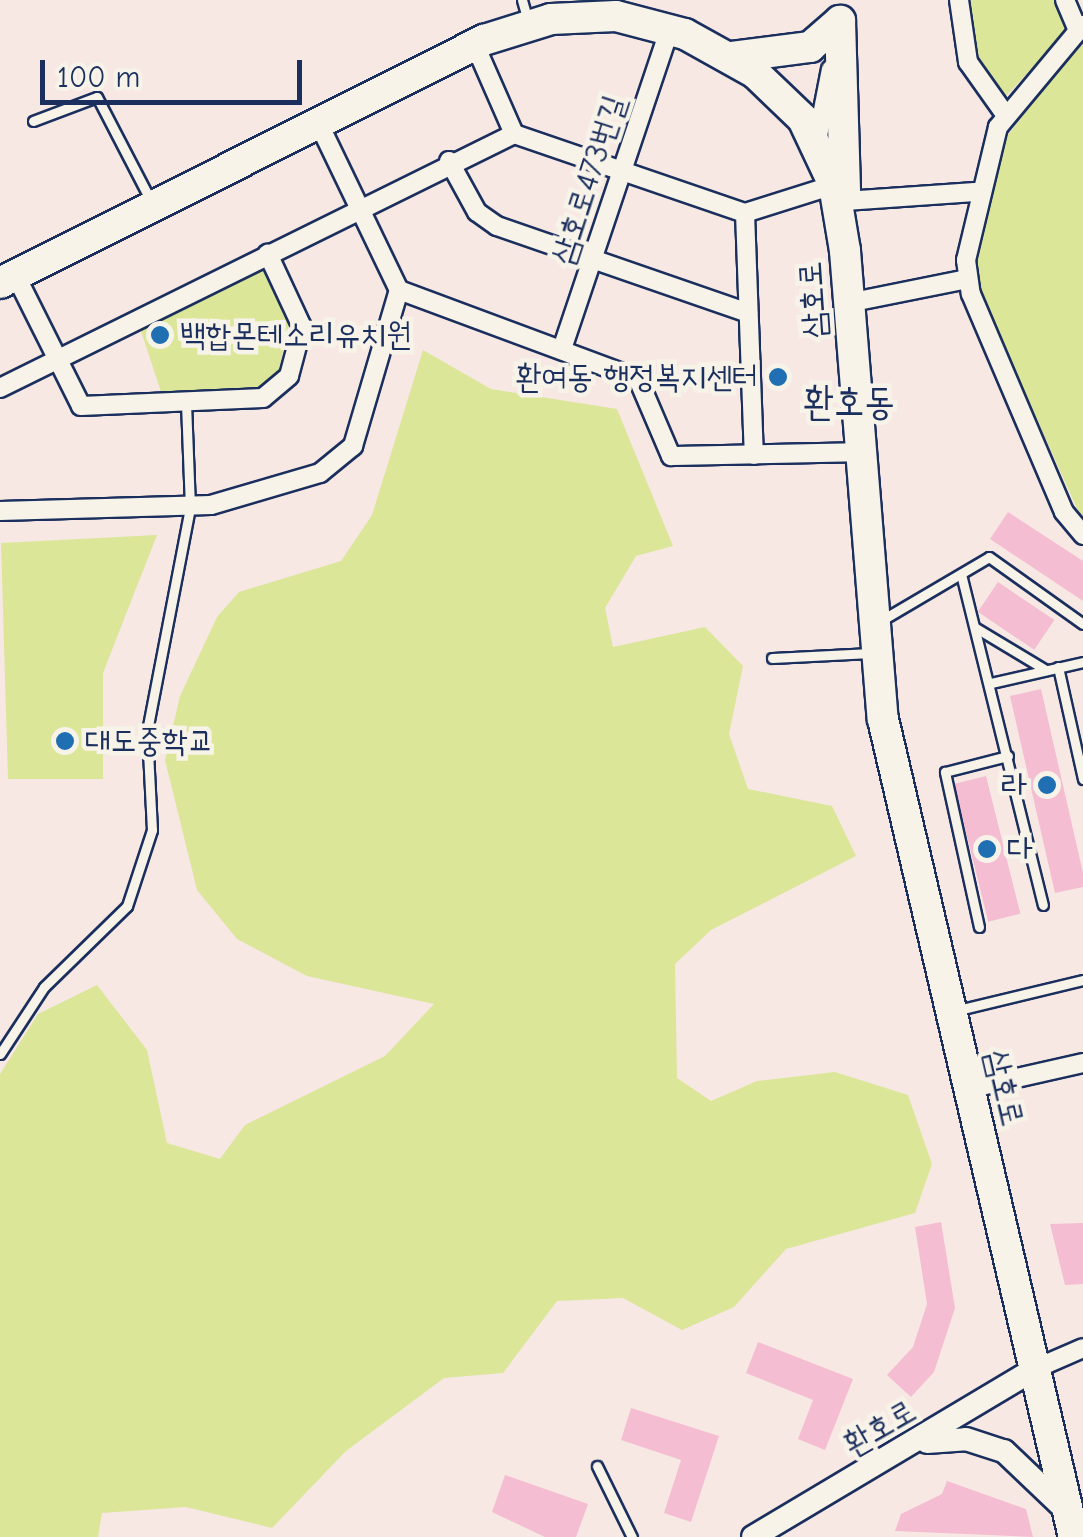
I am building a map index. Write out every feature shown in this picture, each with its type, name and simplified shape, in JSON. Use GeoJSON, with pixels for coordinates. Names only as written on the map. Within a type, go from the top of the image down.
{"type":"FeatureCollection","features":[{"type":"Feature","properties":{"kind":"main road"},"geometry":{"type":"LineString","coordinates":[[732,57],[810,47],[841,11]]}},
{"type":"Feature","properties":{"kind":"main road","name":"삼호로"},"geometry":{"type":"LineString","coordinates":[[841,11],[839,193],[872,640],[950,1012],[1071,1525]]}},
{"type":"Feature","properties":{"kind":"main road"},"geometry":{"type":"LineString","coordinates":[[8,280],[476,45],[525,12],[593,15],[670,29],[732,57],[788,102],[817,142],[839,193]]}},
{"type":"Feature","properties":{"kind":"street"},"geometry":{"type":"LineString","coordinates":[[959,0],[968,62],[1005,114]]}},
{"type":"Feature","properties":{"kind":"street"},"geometry":{"type":"LineString","coordinates":[[1065,0],[1080,28],[1005,114],[975,192],[966,279],[1064,512],[1083,535]]}},
{"type":"Feature","properties":{"kind":"street"},"geometry":{"type":"LineString","coordinates":[[817,142],[841,11]]}},
{"type":"Feature","properties":{"kind":"street","name":"삼호로473번길"},"geometry":{"type":"LineString","coordinates":[[562,349],[670,29]]}},
{"type":"Feature","properties":{"kind":"street"},"geometry":{"type":"LineString","coordinates":[[476,45],[514,134]]}},
{"type":"Feature","properties":{"kind":"street"},"geometry":{"type":"LineString","coordinates":[[0,511],[190,507],[296,482],[345,456],[399,290],[319,124]]}},
{"type":"Feature","properties":{"kind":"street"},"geometry":{"type":"LineString","coordinates":[[0,388],[53,365],[448,162],[514,134],[745,213],[839,193],[975,192]]}},
{"type":"Feature","properties":{"kind":"street"},"geometry":{"type":"LineString","coordinates":[[448,162],[485,220],[748,314]]}},
{"type":"Feature","properties":{"kind":"street"},"geometry":{"type":"LineString","coordinates":[[745,213],[754,455]]}},
{"type":"Feature","properties":{"kind":"street"},"geometry":{"type":"LineString","coordinates":[[8,280],[53,365],[81,406],[263,398],[289,376],[300,316],[268,254]]}},
{"type":"Feature","properties":{"kind":"street"},"geometry":{"type":"LineString","coordinates":[[848,303],[966,279]]}},
{"type":"Feature","properties":{"kind":"street"},"geometry":{"type":"LineString","coordinates":[[399,290],[638,379],[671,456],[858,452]]}},
{"type":"Feature","properties":{"kind":"street"},"geometry":{"type":"LineString","coordinates":[[968,1089],[1083,1062]]}},
{"type":"Feature","properties":{"kind":"street"},"geometry":{"type":"LineString","coordinates":[[1036,1369],[1083,1348]]}},
{"type":"Feature","properties":{"kind":"street","name":"환호로"},"geometry":{"type":"LineString","coordinates":[[753,1537],[919,1444],[1036,1369]]}},
{"type":"Feature","properties":{"kind":"street"},"geometry":{"type":"LineString","coordinates":[[919,1444],[966,1439],[1004,1451],[1071,1525]]}},
{"type":"Feature","properties":{"kind":"lane"},"geometry":{"type":"LineString","coordinates":[[33,121],[98,98],[154,208]]}},
{"type":"Feature","properties":{"kind":"lane"},"geometry":{"type":"LineString","coordinates":[[0,1054],[44,987],[127,906],[152,830],[147,731],[190,507],[186,403]]}},
{"type":"Feature","properties":{"kind":"lane"},"geometry":{"type":"LineString","coordinates":[[772,658],[872,640],[989,557],[1083,624]]}},
{"type":"Feature","properties":{"kind":"lane"},"geometry":{"type":"LineString","coordinates":[[961,574],[1043,905]]}},
{"type":"Feature","properties":{"kind":"lane"},"geometry":{"type":"LineString","coordinates":[[976,628],[1046,670]]}},
{"type":"Feature","properties":{"kind":"lane"},"geometry":{"type":"LineString","coordinates":[[991,683],[1083,662]]}},
{"type":"Feature","properties":{"kind":"lane"},"geometry":{"type":"LineString","coordinates":[[1058,667],[1083,779]]}},
{"type":"Feature","properties":{"kind":"lane"},"geometry":{"type":"LineString","coordinates":[[979,927],[945,772],[1008,756]]}},
{"type":"Feature","properties":{"kind":"lane"},"geometry":{"type":"LineString","coordinates":[[950,1012],[1083,980]]}},
{"type":"Feature","properties":{"kind":"lane"},"geometry":{"type":"LineString","coordinates":[[597,1466],[632,1537]]}},
{"type":"Feature","properties":{"kind":"green space"},"geometry":{"type":"Polygon","coordinates":[[[967,0],[1059,0],[1068,30],[1006,96],[974,50],[967,0]]]}},
{"type":"Feature","properties":{"kind":"green space"},"geometry":{"type":"Polygon","coordinates":[[[1083,38],[1083,522],[977,286],[973,255],[1001,144],[1083,38]]]}},
{"type":"Feature","properties":{"kind":"green space"},"geometry":{"type":"Polygon","coordinates":[[[263,265],[291,315],[278,374],[260,389],[162,395],[140,328],[263,265]]]}},
{"type":"Feature","properties":{"kind":"green space"},"geometry":{"type":"Polygon","coordinates":[[[423,350],[491,389],[617,409],[673,546],[636,556],[605,608],[613,647],[705,627],[743,666],[729,734],[748,789],[832,806],[856,856],[711,930],[675,964],[677,1078],[711,1101],[757,1081],[835,1072],[908,1095],[932,1164],[915,1213],[786,1249],[734,1307],[682,1330],[623,1298],[557,1301],[503,1373],[444,1378],[346,1451],[272,1528],[186,1507],[102,1513],[98,1537],[0,1537],[0,1074],[38,1014],[97,985],[147,1050],[167,1143],[220,1159],[245,1125],[385,1056],[434,1004],[307,976],[237,939],[197,890],[165,760],[180,696],[217,617],[239,592],[341,561],[372,515],[423,350]]]}},
{"type":"Feature","properties":{"kind":"green space"},"geometry":{"type":"Polygon","coordinates":[[[157,535],[103,673],[103,779],[8,779],[1,543],[157,535]]]}},
{"type":"Feature","properties":{"kind":"building"},"geometry":{"type":"Polygon","coordinates":[[[1008,512],[1083,561],[1083,601],[990,539],[1008,512]]]}},
{"type":"Feature","properties":{"kind":"building"},"geometry":{"type":"Polygon","coordinates":[[[998,582],[1054,620],[1034,650],[978,612],[998,582]]]}},
{"type":"Feature","properties":{"kind":"building","name":"라"},"geometry":{"type":"Polygon","coordinates":[[[1041,689],[1083,873],[1083,887],[1055,893],[1010,696],[1041,689]]]}},
{"type":"Feature","properties":{"kind":"building","name":"다"},"geometry":{"type":"Polygon","coordinates":[[[986,776],[1020,914],[988,922],[954,784],[986,776]]]}},
{"type":"Feature","properties":{"kind":"building"},"geometry":{"type":"Polygon","coordinates":[[[941,1222],[955,1308],[934,1372],[911,1397],[887,1375],[913,1347],[927,1304],[915,1227],[941,1222]]]}},
{"type":"Feature","properties":{"kind":"building"},"geometry":{"type":"Polygon","coordinates":[[[1083,1223],[1083,1284],[1065,1285],[1050,1224],[1083,1223]]]}},
{"type":"Feature","properties":{"kind":"building"},"geometry":{"type":"Polygon","coordinates":[[[758,1342],[853,1379],[825,1450],[798,1439],[813,1400],[746,1373],[758,1342]]]}},
{"type":"Feature","properties":{"kind":"building"},"geometry":{"type":"Polygon","coordinates":[[[631,1408],[719,1436],[691,1522],[664,1513],[681,1460],[621,1440],[631,1408]]]}},
{"type":"Feature","properties":{"kind":"building"},"geometry":{"type":"Polygon","coordinates":[[[505,1475],[588,1504],[576,1537],[545,1537],[492,1512],[505,1475]]]}},
{"type":"Feature","properties":{"kind":"building"},"geometry":{"type":"Polygon","coordinates":[[[947,1481],[1026,1509],[1033,1537],[895,1531],[901,1514],[942,1494],[947,1481]]]}},
{"type":"Feature","properties":{"kind":"place","name":"백합몬테소리유치원"},"geometry":{"type":"Point","coordinates":[160,335]}},
{"type":"Feature","properties":{"kind":"place","name":"환여동 행정복지센터"},"geometry":{"type":"Point","coordinates":[778,377]}},
{"type":"Feature","properties":{"kind":"place","name":"대도중학교"},"geometry":{"type":"Point","coordinates":[65,741]}},
{"type":"Feature","properties":{"kind":"place","name":"라"},"geometry":{"type":"Point","coordinates":[1047,785]}},
{"type":"Feature","properties":{"kind":"place","name":"다"},"geometry":{"type":"Point","coordinates":[987,849]}},
{"type":"Feature","properties":{"kind":"district","name":"환호동"},"geometry":{"type":"Point","coordinates":[849,403]}}]}
